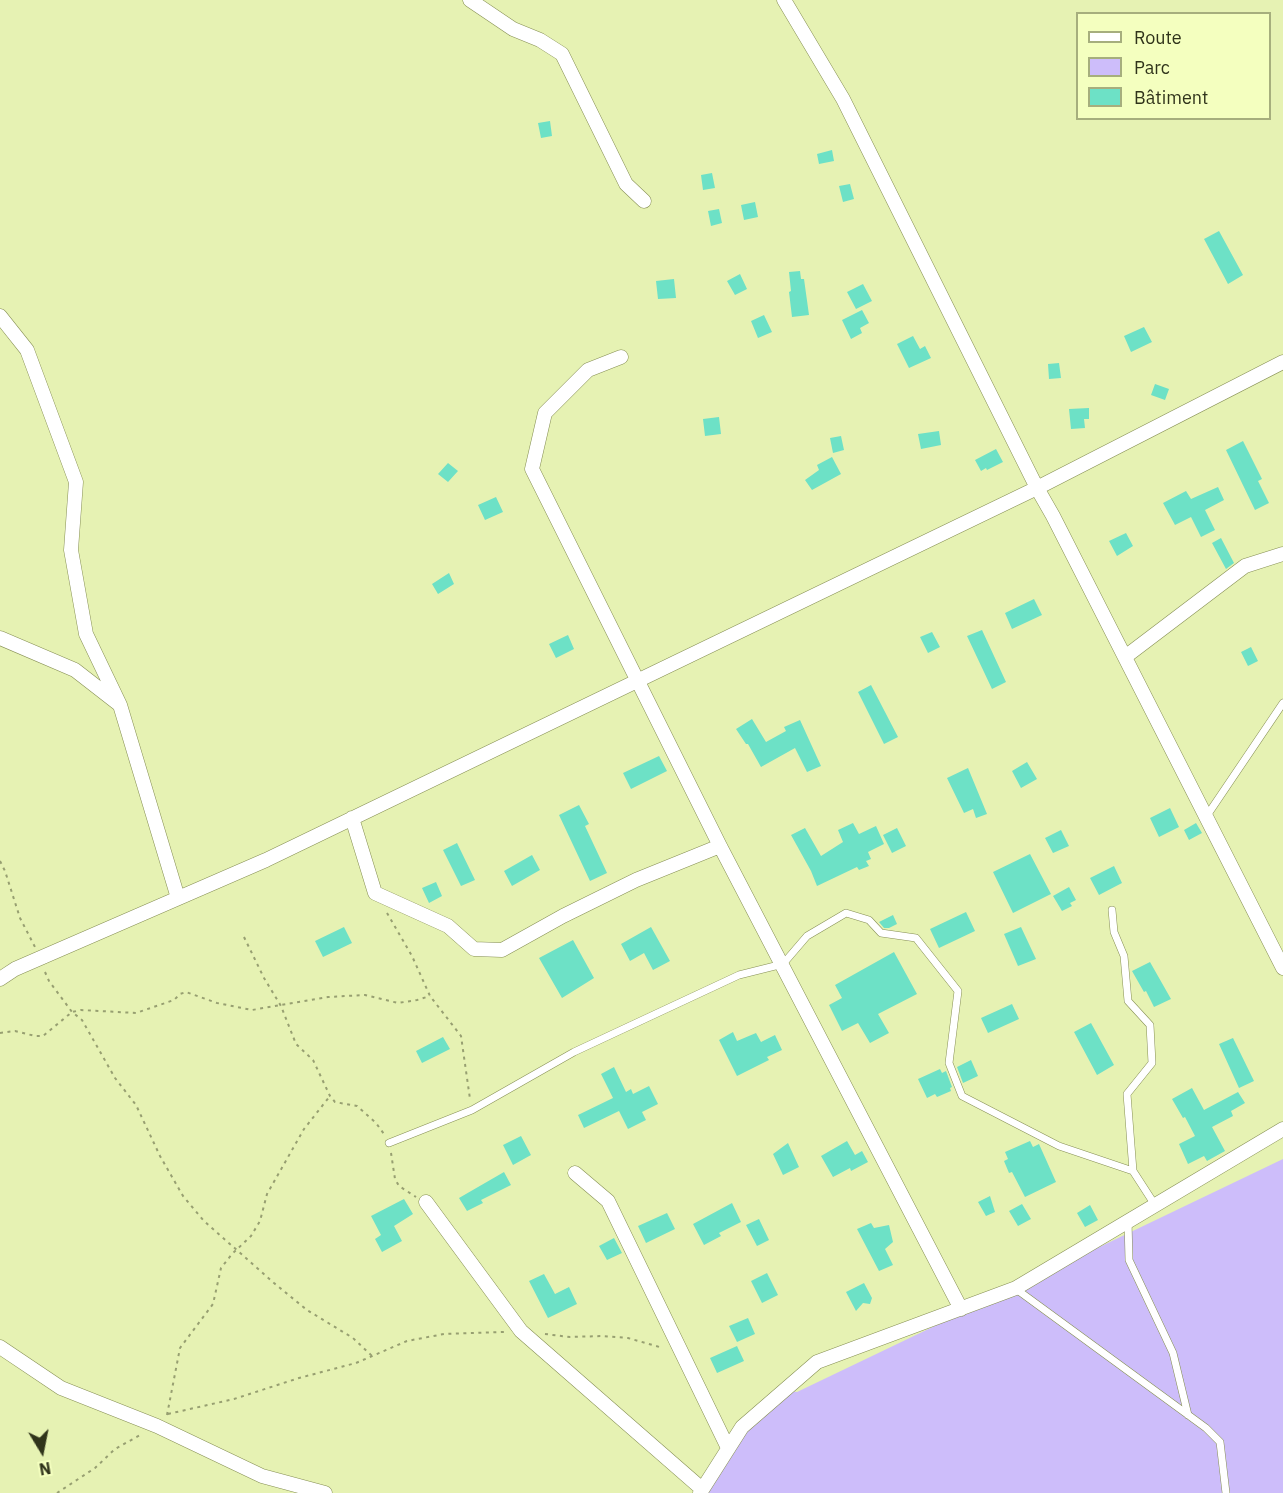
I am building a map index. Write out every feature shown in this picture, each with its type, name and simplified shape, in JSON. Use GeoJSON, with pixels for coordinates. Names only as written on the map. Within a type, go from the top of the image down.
{"type":"FeatureCollection","features":[{"type":"Feature","properties":{"kind":"street"},"geometry":{"type":"LineString","coordinates":[[470,0],[513,29],[540,40],[562,54],[626,184],[644,201]]}},
{"type":"Feature","properties":{"kind":"street"},"geometry":{"type":"LineString","coordinates":[[784,0],[843,99],[1036,488],[1125,657],[1283,968]]}},
{"type":"Feature","properties":{"kind":"street"},"geometry":{"type":"LineString","coordinates":[[0,316],[27,350],[76,482],[71,550],[86,634],[120,705],[178,898]]}},
{"type":"Feature","properties":{"kind":"street"},"geometry":{"type":"LineString","coordinates":[[621,357],[588,370],[545,412],[532,470],[720,846],[961,1309]]}},
{"type":"Feature","properties":{"kind":"street"},"geometry":{"type":"LineString","coordinates":[[0,979],[15,969],[266,860],[1036,488],[1283,362]]}},
{"type":"Feature","properties":{"kind":"street"},"geometry":{"type":"LineString","coordinates":[[1125,657],[1245,566],[1283,554]]}},
{"type":"Feature","properties":{"kind":"street"},"geometry":{"type":"LineString","coordinates":[[0,638],[75,670],[120,705]]}},
{"type":"Feature","properties":{"kind":"street"},"geometry":{"type":"LineString","coordinates":[[352,818],[375,893],[448,926],[474,950],[502,950],[563,916],[636,880],[720,846]]}},
{"type":"Feature","properties":{"kind":"street"},"geometry":{"type":"LineString","coordinates":[[426,1202],[521,1331],[701,1491],[742,1427],[817,1362],[1016,1288],[1283,1129]]}},
{"type":"Feature","properties":{"kind":"street"},"geometry":{"type":"LineString","coordinates":[[575,1173],[608,1201],[728,1448]]}},
{"type":"Feature","properties":{"kind":"street"},"geometry":{"type":"LineString","coordinates":[[0,1347],[61,1388],[157,1426],[262,1476],[325,1493]]}},
{"type":"Feature","properties":{"kind":"lane"},"geometry":{"type":"LineString","coordinates":[[1206,817],[1283,703]]}},
{"type":"Feature","properties":{"kind":"lane"},"geometry":{"type":"LineString","coordinates":[[1112,910],[1114,932],[1124,956],[1128,1002],[1150,1025],[1152,1063],[1126,1094],[1133,1171],[1155,1205]]}},
{"type":"Feature","properties":{"kind":"lane"},"geometry":{"type":"LineString","coordinates":[[390,1143],[472,1110],[574,1052],[739,975],[783,964],[807,936],[846,913],[869,920],[881,933],[916,938],[958,991],[949,1063],[962,1096],[1059,1146],[1133,1171]]}},
{"type":"Feature","properties":{"kind":"lane"},"geometry":{"type":"LineString","coordinates":[[1128,1221],[1129,1260],[1173,1353],[1188,1415]]}},
{"type":"Feature","properties":{"kind":"lane"},"geometry":{"type":"LineString","coordinates":[[1016,1288],[1206,1428],[1220,1442],[1226,1493]]}},
{"type":"Feature","properties":{"kind":"path"},"geometry":{"type":"LineString","coordinates":[[0,861],[20,918],[49,981],[72,1012],[82,1020],[115,1078],[136,1105],[160,1156],[183,1196],[204,1221],[307,1310],[353,1338],[372,1356]]}},
{"type":"Feature","properties":{"kind":"path"},"geometry":{"type":"LineString","coordinates":[[375,893],[412,956],[430,996],[461,1036],[472,1110]]}},
{"type":"Feature","properties":{"kind":"path"},"geometry":{"type":"LineString","coordinates":[[244,937],[258,968],[281,1006],[296,1044],[313,1060],[330,1096],[335,1102],[357,1106],[376,1123],[390,1143],[395,1179],[399,1186],[426,1202]]}},
{"type":"Feature","properties":{"kind":"path"},"geometry":{"type":"LineString","coordinates":[[0,1033],[15,1031],[43,1036],[72,1012],[81,1010],[136,1013],[174,1000],[180,993],[186,992],[245,1010],[263,1010],[328,997],[365,995],[398,1003],[430,996]]}},
{"type":"Feature","properties":{"kind":"path"},"geometry":{"type":"LineString","coordinates":[[57,1493],[94,1468],[115,1449],[157,1426],[168,1414],[180,1348],[213,1305],[221,1268],[251,1236],[260,1221],[267,1194],[304,1129],[330,1096]]}},
{"type":"Feature","properties":{"kind":"path"},"geometry":{"type":"LineString","coordinates":[[168,1414],[234,1399],[356,1363],[406,1341],[444,1334],[521,1331],[570,1337],[628,1338],[683,1355]]}},
{"type":"Feature","properties":{"kind":"green space"},"geometry":{"type":"Polygon","coordinates":[[[1283,1159],[1283,1493],[700,1493],[742,1427],[785,1390],[797,1392],[1283,1159]]]}},
{"type":"Feature","properties":{"kind":"building"},"geometry":{"type":"Polygon","coordinates":[[[550,121],[552,136],[541,138],[538,123],[550,121]]]}},
{"type":"Feature","properties":{"kind":"building"},"geometry":{"type":"Polygon","coordinates":[[[832,150],[834,161],[819,164],[817,154],[832,150]]]}},
{"type":"Feature","properties":{"kind":"building"},"geometry":{"type":"Polygon","coordinates":[[[712,173],[715,188],[703,190],[701,175],[712,173]]]}},
{"type":"Feature","properties":{"kind":"building"},"geometry":{"type":"Polygon","coordinates":[[[850,184],[854,199],[843,202],[839,186],[850,184]]]}},
{"type":"Feature","properties":{"kind":"building"},"geometry":{"type":"Polygon","coordinates":[[[755,202],[758,217],[744,220],[741,205],[755,202]]]}},
{"type":"Feature","properties":{"kind":"building"},"geometry":{"type":"Polygon","coordinates":[[[719,209],[722,223],[711,226],[708,211],[719,209]]]}},
{"type":"Feature","properties":{"kind":"building"},"geometry":{"type":"Polygon","coordinates":[[[1219,231],[1243,275],[1228,284],[1204,239],[1219,231]]]}},
{"type":"Feature","properties":{"kind":"building"},"geometry":{"type":"Polygon","coordinates":[[[800,271],[801,279],[804,279],[809,315],[792,317],[789,272],[800,271]]]}},
{"type":"Feature","properties":{"kind":"building"},"geometry":{"type":"Polygon","coordinates":[[[740,274],[747,289],[735,295],[727,281],[740,274]]]}},
{"type":"Feature","properties":{"kind":"building"},"geometry":{"type":"Polygon","coordinates":[[[674,279],[676,298],[658,299],[656,281],[674,279]]]}},
{"type":"Feature","properties":{"kind":"building"},"geometry":{"type":"Polygon","coordinates":[[[863,284],[872,301],[856,309],[847,292],[863,284]]]}},
{"type":"Feature","properties":{"kind":"building"},"geometry":{"type":"Polygon","coordinates":[[[862,310],[869,323],[860,328],[862,333],[851,339],[842,320],[862,310]]]}},
{"type":"Feature","properties":{"kind":"building"},"geometry":{"type":"Polygon","coordinates":[[[764,315],[772,332],[758,338],[751,321],[764,315]]]}},
{"type":"Feature","properties":{"kind":"building"},"geometry":{"type":"Polygon","coordinates":[[[1144,327],[1152,342],[1131,352],[1124,336],[1144,327]]]}},
{"type":"Feature","properties":{"kind":"building"},"geometry":{"type":"Polygon","coordinates":[[[913,336],[920,349],[925,346],[931,358],[909,368],[897,344],[913,336]]]}},
{"type":"Feature","properties":{"kind":"building"},"geometry":{"type":"Polygon","coordinates":[[[1059,363],[1061,378],[1049,379],[1048,364],[1059,363]]]}},
{"type":"Feature","properties":{"kind":"building"},"geometry":{"type":"Polygon","coordinates":[[[1155,384],[1169,389],[1165,400],[1151,395],[1155,384]]]}},
{"type":"Feature","properties":{"kind":"building"},"geometry":{"type":"Polygon","coordinates":[[[1089,408],[1089,419],[1084,419],[1085,428],[1071,429],[1069,409],[1089,408]]]}},
{"type":"Feature","properties":{"kind":"building"},"geometry":{"type":"Polygon","coordinates":[[[719,417],[721,434],[705,436],[703,419],[719,417]]]}},
{"type":"Feature","properties":{"kind":"building"},"geometry":{"type":"Polygon","coordinates":[[[939,431],[941,445],[921,449],[918,434],[939,431]]]}},
{"type":"Feature","properties":{"kind":"building"},"geometry":{"type":"Polygon","coordinates":[[[841,436],[844,450],[833,453],[830,438],[841,436]]]}},
{"type":"Feature","properties":{"kind":"building"},"geometry":{"type":"Polygon","coordinates":[[[1243,441],[1262,479],[1258,481],[1269,503],[1255,510],[1226,450],[1243,441]]]}},
{"type":"Feature","properties":{"kind":"building"},"geometry":{"type":"Polygon","coordinates":[[[996,449],[1003,462],[981,471],[975,460],[996,449]]]}},
{"type":"Feature","properties":{"kind":"building"},"geometry":{"type":"Polygon","coordinates":[[[832,457],[841,474],[812,490],[805,480],[819,470],[817,465],[832,457]]]}},
{"type":"Feature","properties":{"kind":"building"},"geometry":{"type":"Polygon","coordinates":[[[448,463],[458,471],[448,482],[438,474],[448,463]]]}},
{"type":"Feature","properties":{"kind":"building"},"geometry":{"type":"Polygon","coordinates":[[[1218,487],[1224,500],[1205,510],[1215,530],[1201,537],[1191,517],[1175,525],[1163,503],[1186,491],[1191,499],[1218,487]]]}},
{"type":"Feature","properties":{"kind":"building"},"geometry":{"type":"Polygon","coordinates":[[[496,497],[503,512],[485,520],[478,505],[496,497]]]}},
{"type":"Feature","properties":{"kind":"building"},"geometry":{"type":"Polygon","coordinates":[[[1126,533],[1133,546],[1117,556],[1109,541],[1126,533]]]}},
{"type":"Feature","properties":{"kind":"building"},"geometry":{"type":"Polygon","coordinates":[[[1221,538],[1234,563],[1226,569],[1212,543],[1221,538]]]}},
{"type":"Feature","properties":{"kind":"building"},"geometry":{"type":"Polygon","coordinates":[[[449,573],[454,584],[438,594],[432,584],[449,573]]]}},
{"type":"Feature","properties":{"kind":"building"},"geometry":{"type":"Polygon","coordinates":[[[1034,599],[1042,615],[1012,629],[1005,613],[1034,599]]]}},
{"type":"Feature","properties":{"kind":"building"},"geometry":{"type":"Polygon","coordinates":[[[982,630],[1006,682],[992,689],[967,636],[982,630]]]}},
{"type":"Feature","properties":{"kind":"building"},"geometry":{"type":"Polygon","coordinates":[[[932,632],[940,647],[928,653],[920,637],[932,632]]]}},
{"type":"Feature","properties":{"kind":"building"},"geometry":{"type":"Polygon","coordinates":[[[568,635],[574,649],[556,658],[549,644],[568,635]]]}},
{"type":"Feature","properties":{"kind":"building"},"geometry":{"type":"Polygon","coordinates":[[[1251,647],[1258,661],[1248,666],[1241,652],[1251,647]]]}},
{"type":"Feature","properties":{"kind":"building"},"geometry":{"type":"Polygon","coordinates":[[[871,685],[898,737],[884,744],[858,692],[871,685]]]}},
{"type":"Feature","properties":{"kind":"building"},"geometry":{"type":"Polygon","coordinates":[[[752,719],[766,742],[786,731],[784,727],[800,720],[821,766],[807,772],[795,748],[761,767],[736,729],[752,719]]]}},
{"type":"Feature","properties":{"kind":"building"},"geometry":{"type":"Polygon","coordinates":[[[659,756],[667,771],[631,789],[623,773],[659,756]]]}},
{"type":"Feature","properties":{"kind":"building"},"geometry":{"type":"Polygon","coordinates":[[[1027,762],[1037,779],[1021,788],[1012,771],[1027,762]]]}},
{"type":"Feature","properties":{"kind":"building"},"geometry":{"type":"Polygon","coordinates":[[[968,768],[987,814],[976,818],[973,809],[964,813],[947,778],[968,768]]]}},
{"type":"Feature","properties":{"kind":"building"},"geometry":{"type":"Polygon","coordinates":[[[579,805],[589,824],[585,826],[607,873],[590,881],[559,815],[579,805]]]}},
{"type":"Feature","properties":{"kind":"building"},"geometry":{"type":"Polygon","coordinates":[[[1170,808],[1179,827],[1159,837],[1150,818],[1170,808]]]}},
{"type":"Feature","properties":{"kind":"building"},"geometry":{"type":"Polygon","coordinates":[[[853,823],[859,834],[876,826],[884,844],[868,852],[871,859],[866,861],[869,866],[859,870],[857,867],[817,886],[791,835],[805,828],[821,856],[843,842],[838,830],[853,823]]]}},
{"type":"Feature","properties":{"kind":"building"},"geometry":{"type":"Polygon","coordinates":[[[1196,823],[1202,833],[1189,840],[1184,830],[1196,823]]]}},
{"type":"Feature","properties":{"kind":"building"},"geometry":{"type":"Polygon","coordinates":[[[897,828],[906,846],[892,853],[883,835],[897,828]]]}},
{"type":"Feature","properties":{"kind":"building"},"geometry":{"type":"Polygon","coordinates":[[[1061,830],[1069,846],[1053,853],[1045,838],[1061,830]]]}},
{"type":"Feature","properties":{"kind":"building"},"geometry":{"type":"Polygon","coordinates":[[[457,843],[475,880],[461,886],[443,850],[457,843]]]}},
{"type":"Feature","properties":{"kind":"building"},"geometry":{"type":"Polygon","coordinates":[[[1030,854],[1051,894],[1013,913],[993,872],[1030,854]]]}},
{"type":"Feature","properties":{"kind":"building"},"geometry":{"type":"Polygon","coordinates":[[[532,855],[540,870],[512,886],[504,871],[532,855]]]}},
{"type":"Feature","properties":{"kind":"building"},"geometry":{"type":"Polygon","coordinates":[[[1114,866],[1122,883],[1099,895],[1090,878],[1114,866]]]}},
{"type":"Feature","properties":{"kind":"building"},"geometry":{"type":"Polygon","coordinates":[[[436,882],[442,896],[429,903],[422,888],[436,882]]]}},
{"type":"Feature","properties":{"kind":"building"},"geometry":{"type":"Polygon","coordinates":[[[1069,887],[1076,900],[1070,903],[1072,906],[1062,911],[1053,896],[1069,887]]]}},
{"type":"Feature","properties":{"kind":"building"},"geometry":{"type":"Polygon","coordinates":[[[966,912],[975,931],[939,948],[930,929],[966,912]]]}},
{"type":"Feature","properties":{"kind":"building"},"geometry":{"type":"Polygon","coordinates":[[[893,915],[897,924],[884,928],[879,922],[893,915]]]}},
{"type":"Feature","properties":{"kind":"building"},"geometry":{"type":"Polygon","coordinates":[[[344,927],[352,943],[323,957],[315,941],[344,927]]]}},
{"type":"Feature","properties":{"kind":"building"},"geometry":{"type":"Polygon","coordinates":[[[651,927],[670,961],[653,970],[644,953],[630,961],[621,944],[651,927]]]}},
{"type":"Feature","properties":{"kind":"building"},"geometry":{"type":"Polygon","coordinates":[[[1021,927],[1036,959],[1018,966],[1004,934],[1021,927]]]}},
{"type":"Feature","properties":{"kind":"building"},"geometry":{"type":"Polygon","coordinates":[[[573,940],[594,978],[562,998],[539,958],[573,940]]]}},
{"type":"Feature","properties":{"kind":"building"},"geometry":{"type":"Polygon","coordinates":[[[894,952],[917,994],[878,1014],[889,1033],[870,1043],[858,1023],[842,1031],[829,1005],[842,998],[835,985],[894,952]]]}},
{"type":"Feature","properties":{"kind":"building"},"geometry":{"type":"Polygon","coordinates":[[[1150,962],[1171,999],[1154,1007],[1132,971],[1150,962]]]}},
{"type":"Feature","properties":{"kind":"building"},"geometry":{"type":"Polygon","coordinates":[[[1012,1004],[1019,1019],[988,1033],[981,1018],[1012,1004]]]}},
{"type":"Feature","properties":{"kind":"building"},"geometry":{"type":"Polygon","coordinates":[[[1091,1023],[1114,1065],[1097,1075],[1074,1032],[1091,1023]]]}},
{"type":"Feature","properties":{"kind":"building"},"geometry":{"type":"Polygon","coordinates":[[[733,1032],[737,1041],[756,1033],[761,1042],[775,1035],[782,1050],[767,1057],[769,1060],[737,1076],[719,1040],[733,1032]]]}},
{"type":"Feature","properties":{"kind":"building"},"geometry":{"type":"Polygon","coordinates":[[[443,1037],[450,1049],[422,1063],[416,1051],[443,1037]]]}},
{"type":"Feature","properties":{"kind":"building"},"geometry":{"type":"Polygon","coordinates":[[[1233,1038],[1254,1081],[1239,1088],[1219,1044],[1233,1038]]]}},
{"type":"Feature","properties":{"kind":"building"},"geometry":{"type":"Polygon","coordinates":[[[971,1060],[978,1076],[963,1083],[957,1067],[971,1060]]]}},
{"type":"Feature","properties":{"kind":"building"},"geometry":{"type":"Polygon","coordinates":[[[614,1067],[626,1092],[631,1089],[633,1094],[649,1086],[658,1104],[642,1112],[646,1120],[628,1129],[619,1111],[584,1128],[578,1115],[613,1098],[601,1074],[614,1067]]]}},
{"type":"Feature","properties":{"kind":"building"},"geometry":{"type":"Polygon","coordinates":[[[940,1069],[942,1073],[946,1071],[952,1087],[951,1091],[937,1097],[935,1094],[927,1098],[918,1079],[940,1069]]]}},
{"type":"Feature","properties":{"kind":"building"},"geometry":{"type":"Polygon","coordinates":[[[1192,1088],[1204,1110],[1238,1092],[1245,1103],[1231,1111],[1233,1116],[1212,1127],[1225,1151],[1207,1161],[1204,1156],[1188,1164],[1179,1144],[1195,1136],[1172,1099],[1192,1088]]]}},
{"type":"Feature","properties":{"kind":"building"},"geometry":{"type":"Polygon","coordinates":[[[521,1136],[531,1155],[513,1165],[503,1145],[521,1136]]]}},
{"type":"Feature","properties":{"kind":"building"},"geometry":{"type":"Polygon","coordinates":[[[847,1141],[855,1155],[862,1151],[868,1162],[833,1177],[821,1156],[847,1141]]]}},
{"type":"Feature","properties":{"kind":"building"},"geometry":{"type":"Polygon","coordinates":[[[1030,1141],[1033,1147],[1039,1144],[1056,1182],[1025,1197],[1004,1161],[1008,1159],[1005,1152],[1030,1141]]]}},
{"type":"Feature","properties":{"kind":"building"},"geometry":{"type":"Polygon","coordinates":[[[788,1143],[799,1167],[783,1175],[773,1154],[788,1143]]]}},
{"type":"Feature","properties":{"kind":"building"},"geometry":{"type":"Polygon","coordinates":[[[504,1172],[511,1185],[481,1200],[483,1203],[467,1211],[459,1198],[504,1172]]]}},
{"type":"Feature","properties":{"kind":"building"},"geometry":{"type":"Polygon","coordinates":[[[990,1196],[995,1212],[986,1216],[978,1202],[990,1196]]]}},
{"type":"Feature","properties":{"kind":"building"},"geometry":{"type":"Polygon","coordinates":[[[404,1199],[413,1214],[394,1226],[402,1241],[382,1252],[375,1239],[381,1235],[371,1216],[404,1199]]]}},
{"type":"Feature","properties":{"kind":"building"},"geometry":{"type":"Polygon","coordinates":[[[732,1203],[741,1222],[719,1233],[721,1236],[704,1245],[693,1224],[732,1203]]]}},
{"type":"Feature","properties":{"kind":"building"},"geometry":{"type":"Polygon","coordinates":[[[1022,1204],[1031,1219],[1018,1226],[1009,1211],[1022,1204]]]}},
{"type":"Feature","properties":{"kind":"building"},"geometry":{"type":"Polygon","coordinates":[[[1090,1205],[1098,1220],[1085,1227],[1077,1213],[1090,1205]]]}},
{"type":"Feature","properties":{"kind":"building"},"geometry":{"type":"Polygon","coordinates":[[[667,1213],[675,1229],[646,1243],[638,1226],[667,1213]]]}},
{"type":"Feature","properties":{"kind":"building"},"geometry":{"type":"Polygon","coordinates":[[[759,1219],[769,1240],[757,1246],[746,1225],[759,1219]]]}},
{"type":"Feature","properties":{"kind":"building"},"geometry":{"type":"Polygon","coordinates":[[[871,1223],[874,1228],[889,1225],[893,1242],[885,1249],[893,1265],[879,1271],[857,1229],[871,1223]]]}},
{"type":"Feature","properties":{"kind":"building"},"geometry":{"type":"Polygon","coordinates":[[[614,1238],[622,1253],[607,1260],[599,1246],[614,1238]]]}},
{"type":"Feature","properties":{"kind":"building"},"geometry":{"type":"Polygon","coordinates":[[[767,1273],[778,1295],[762,1303],[751,1281],[767,1273]]]}},
{"type":"Feature","properties":{"kind":"building"},"geometry":{"type":"Polygon","coordinates":[[[544,1274],[555,1294],[569,1287],[577,1304],[548,1318],[529,1281],[544,1274]]]}},
{"type":"Feature","properties":{"kind":"building"},"geometry":{"type":"Polygon","coordinates":[[[864,1283],[872,1298],[870,1304],[863,1303],[856,1311],[846,1292],[864,1283]]]}},
{"type":"Feature","properties":{"kind":"building"},"geometry":{"type":"Polygon","coordinates":[[[748,1318],[755,1334],[737,1342],[729,1326],[748,1318]]]}},
{"type":"Feature","properties":{"kind":"building"},"geometry":{"type":"Polygon","coordinates":[[[737,1346],[744,1361],[717,1373],[710,1358],[737,1346]]]}}]}
